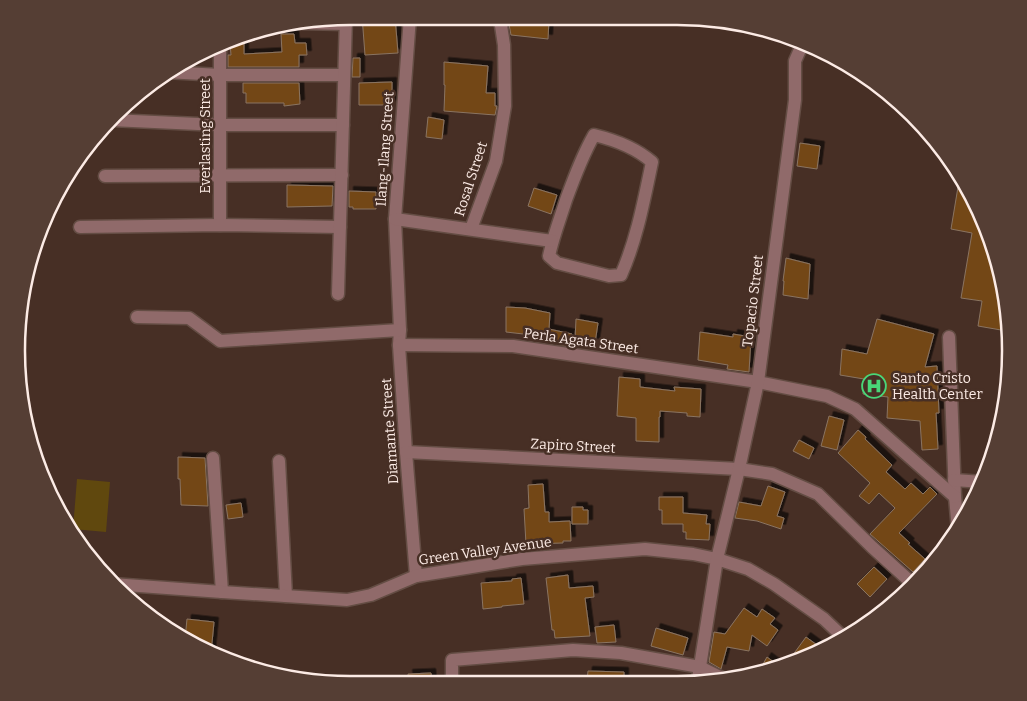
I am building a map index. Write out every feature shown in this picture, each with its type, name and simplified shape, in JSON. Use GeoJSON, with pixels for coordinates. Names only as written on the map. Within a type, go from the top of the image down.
{"type":"FeatureCollection","features":[{"type":"Feature","properties":{"kind":"street"},"geometry":{"type":"LineString","coordinates":[[338,294],[346,25]]}},
{"type":"Feature","properties":{"kind":"street","name":"Ilang-Ilang Street"},"geometry":{"type":"LineString","coordinates":[[398,284],[395,219],[409,25]]}},
{"type":"Feature","properties":{"kind":"street","name":"Rosal Street"},"geometry":{"type":"LineString","coordinates":[[470,230],[496,161],[505,106],[504,45],[501,25]]}},
{"type":"Feature","properties":{"kind":"street","name":"Topacio Street"},"geometry":{"type":"LineString","coordinates":[[699,673],[717,559],[758,382],[794,100],[795,61],[800,50]]}},
{"type":"Feature","properties":{"kind":"street","name":"Everlasting Street"},"geometry":{"type":"LineString","coordinates":[[220,53],[220,225]]}},
{"type":"Feature","properties":{"kind":"street"},"geometry":{"type":"LineString","coordinates":[[182,73],[220,75],[344,74]]}},
{"type":"Feature","properties":{"kind":"street"},"geometry":{"type":"LineString","coordinates":[[120,120],[220,125],[343,125]]}},
{"type":"Feature","properties":{"kind":"street"},"geometry":{"type":"LineString","coordinates":[[594,136],[611,139],[642,153],[652,162],[643,209],[628,262],[622,275],[609,276],[557,263],[549,256],[552,240],[578,169],[594,136]]}},
{"type":"Feature","properties":{"kind":"street"},"geometry":{"type":"LineString","coordinates":[[105,176],[342,175]]}},
{"type":"Feature","properties":{"kind":"street"},"geometry":{"type":"LineString","coordinates":[[395,219],[552,240]]}},
{"type":"Feature","properties":{"kind":"street"},"geometry":{"type":"LineString","coordinates":[[80,227],[340,226]]}},
{"type":"Feature","properties":{"kind":"street","name":"Diamante Street"},"geometry":{"type":"LineString","coordinates":[[398,284],[406,452],[416,576]]}},
{"type":"Feature","properties":{"kind":"street"},"geometry":{"type":"LineString","coordinates":[[137,317],[189,318],[220,341],[400,330]]}},
{"type":"Feature","properties":{"kind":"street"},"geometry":{"type":"LineString","coordinates":[[950,337],[957,515]]}},
{"type":"Feature","properties":{"kind":"street","name":"Perla Agata Street"},"geometry":{"type":"LineString","coordinates":[[400,345],[513,346],[758,382],[827,396],[855,409],[955,497]]}},
{"type":"Feature","properties":{"kind":"street","name":"Zapiro Street"},"geometry":{"type":"LineString","coordinates":[[406,452],[739,469],[772,474],[818,494],[908,580]]}},
{"type":"Feature","properties":{"kind":"street"},"geometry":{"type":"LineString","coordinates":[[213,458],[222,592]]}},
{"type":"Feature","properties":{"kind":"street"},"geometry":{"type":"LineString","coordinates":[[279,461],[286,596]]}},
{"type":"Feature","properties":{"kind":"street"},"geometry":{"type":"LineString","coordinates":[[954,480],[974,481]]}},
{"type":"Feature","properties":{"kind":"street","name":"Green Valley Avenue"},"geometry":{"type":"LineString","coordinates":[[124,585],[347,600],[371,595],[416,576],[522,558],[645,549],[693,554],[748,569],[774,584],[824,619],[838,632]]}},
{"type":"Feature","properties":{"kind":"street"},"geometry":{"type":"LineString","coordinates":[[452,676],[452,660],[573,650],[621,653],[699,673]]}},
{"type":"Feature","properties":{"kind":"shaded area"},"geometry":{"type":"Polygon","coordinates":[[[77,479],[110,482],[106,532],[79,530],[74,521],[77,479]]]}},
{"type":"Feature","properties":{"kind":"building"},"geometry":{"type":"Polygon","coordinates":[[[363,25],[396,25],[398,53],[365,55],[363,25]]]}},
{"type":"Feature","properties":{"kind":"building"},"geometry":{"type":"Polygon","coordinates":[[[509,25],[549,25],[548,39],[511,35],[509,25]]]}},
{"type":"Feature","properties":{"kind":"building"},"geometry":{"type":"Polygon","coordinates":[[[281,34],[294,34],[295,43],[306,43],[307,55],[299,55],[299,67],[228,67],[228,55],[231,55],[230,48],[244,43],[244,54],[282,52],[281,34]]]}},
{"type":"Feature","properties":{"kind":"building"},"geometry":{"type":"Polygon","coordinates":[[[353,58],[360,58],[360,77],[352,77],[353,58]]]}},
{"type":"Feature","properties":{"kind":"building"},"geometry":{"type":"Polygon","coordinates":[[[444,62],[488,66],[486,93],[495,93],[495,106],[497,106],[495,115],[444,111],[444,62]]]}},
{"type":"Feature","properties":{"kind":"building"},"geometry":{"type":"Polygon","coordinates":[[[392,82],[392,105],[359,105],[359,83],[392,82]]]}},
{"type":"Feature","properties":{"kind":"building"},"geometry":{"type":"Polygon","coordinates":[[[243,83],[299,83],[300,104],[284,106],[284,103],[246,103],[243,83]]]}},
{"type":"Feature","properties":{"kind":"building"},"geometry":{"type":"Polygon","coordinates":[[[428,117],[444,120],[442,139],[426,137],[428,117]]]}},
{"type":"Feature","properties":{"kind":"building"},"geometry":{"type":"Polygon","coordinates":[[[800,143],[820,146],[817,169],[797,166],[800,143]]]}},
{"type":"Feature","properties":{"kind":"building"},"geometry":{"type":"Polygon","coordinates":[[[287,185],[333,186],[332,206],[287,207],[287,185]]]}},
{"type":"Feature","properties":{"kind":"building"},"geometry":{"type":"Polygon","coordinates":[[[534,188],[557,195],[551,214],[528,206],[534,188]]]}},
{"type":"Feature","properties":{"kind":"building"},"geometry":{"type":"Polygon","coordinates":[[[958,188],[985,246],[996,287],[1001,330],[978,326],[982,301],[961,298],[972,233],[951,229],[958,188]]]}},
{"type":"Feature","properties":{"kind":"building"},"geometry":{"type":"Polygon","coordinates":[[[349,191],[376,192],[376,209],[353,209],[353,207],[349,207],[349,191]]]}},
{"type":"Feature","properties":{"kind":"building"},"geometry":{"type":"Polygon","coordinates":[[[786,258],[810,264],[808,299],[783,295],[786,258]]]}},
{"type":"Feature","properties":{"kind":"building"},"geometry":{"type":"Polygon","coordinates":[[[506,307],[525,308],[550,313],[549,329],[572,334],[572,347],[559,345],[560,342],[531,337],[532,335],[506,332],[506,307]]]}},
{"type":"Feature","properties":{"kind":"building"},"geometry":{"type":"Polygon","coordinates":[[[576,319],[598,323],[595,343],[575,340],[576,319]]]}},
{"type":"Feature","properties":{"kind":"building"},"geometry":{"type":"Polygon","coordinates":[[[877,319],[934,334],[925,367],[937,366],[939,413],[936,413],[938,449],[922,450],[920,421],[887,418],[888,397],[863,394],[864,379],[840,375],[842,349],[867,354],[877,319]]]}},
{"type":"Feature","properties":{"kind":"building"},"geometry":{"type":"Polygon","coordinates":[[[700,332],[733,337],[733,334],[751,337],[749,372],[727,369],[728,365],[698,360],[700,332]]]}},
{"type":"Feature","properties":{"kind":"building"},"geometry":{"type":"Polygon","coordinates":[[[619,377],[640,379],[640,387],[675,391],[674,387],[701,389],[700,417],[687,416],[687,413],[660,411],[659,442],[636,441],[636,418],[617,416],[619,377]]]}},
{"type":"Feature","properties":{"kind":"building"},"geometry":{"type":"Polygon","coordinates":[[[829,416],[844,420],[837,450],[821,446],[829,416]]]}},
{"type":"Feature","properties":{"kind":"building"},"geometry":{"type":"Polygon","coordinates":[[[858,430],[892,465],[886,472],[905,489],[911,483],[923,494],[930,487],[937,494],[899,533],[925,559],[913,572],[870,534],[895,508],[879,493],[869,504],[859,496],[870,483],[838,453],[858,430]]]}},
{"type":"Feature","properties":{"kind":"building"},"geometry":{"type":"Polygon","coordinates":[[[799,440],[814,448],[809,459],[793,451],[799,440]]]}},
{"type":"Feature","properties":{"kind":"building"},"geometry":{"type":"Polygon","coordinates":[[[178,457],[205,458],[208,506],[181,505],[178,457]]]}},
{"type":"Feature","properties":{"kind":"building"},"geometry":{"type":"Polygon","coordinates":[[[543,484],[545,512],[549,512],[549,522],[570,521],[571,541],[526,544],[524,509],[529,508],[528,485],[543,484]]]}},
{"type":"Feature","properties":{"kind":"building"},"geometry":{"type":"Polygon","coordinates":[[[768,486],[785,492],[777,516],[784,518],[781,529],[757,521],[735,518],[739,502],[761,506],[768,486]]]}},
{"type":"Feature","properties":{"kind":"building"},"geometry":{"type":"Polygon","coordinates":[[[659,497],[683,497],[683,513],[707,515],[706,524],[710,524],[709,540],[686,539],[686,532],[683,532],[683,524],[662,524],[662,510],[659,510],[659,497]]]}},
{"type":"Feature","properties":{"kind":"building"},"geometry":{"type":"Polygon","coordinates":[[[241,503],[243,517],[228,519],[226,505],[241,503]]]}},
{"type":"Feature","properties":{"kind":"building"},"geometry":{"type":"Polygon","coordinates":[[[572,507],[583,507],[583,510],[588,510],[588,524],[572,524],[572,507]]]}},
{"type":"Feature","properties":{"kind":"building"},"geometry":{"type":"Polygon","coordinates":[[[874,567],[887,579],[870,597],[857,584],[874,567]]]}},
{"type":"Feature","properties":{"kind":"building"},"geometry":{"type":"Polygon","coordinates":[[[568,575],[569,588],[593,586],[594,597],[585,598],[590,636],[555,638],[554,630],[552,630],[546,578],[568,575]]]}},
{"type":"Feature","properties":{"kind":"building"},"geometry":{"type":"Polygon","coordinates":[[[521,578],[524,604],[483,609],[481,583],[512,581],[512,579],[521,578]]]}},
{"type":"Feature","properties":{"kind":"building"},"geometry":{"type":"Polygon","coordinates":[[[744,608],[757,617],[762,609],[775,618],[770,624],[778,630],[767,646],[752,635],[749,651],[727,647],[721,669],[709,662],[714,632],[725,634],[744,608]]]}},
{"type":"Feature","properties":{"kind":"building"},"geometry":{"type":"Polygon","coordinates":[[[187,619],[214,622],[212,644],[186,631],[187,619]]]}},
{"type":"Feature","properties":{"kind":"building"},"geometry":{"type":"Polygon","coordinates":[[[614,625],[616,642],[597,643],[595,627],[614,625]]]}},
{"type":"Feature","properties":{"kind":"building"},"geometry":{"type":"Polygon","coordinates":[[[656,628],[688,638],[683,655],[651,646],[656,628]]]}},
{"type":"Feature","properties":{"kind":"building"},"geometry":{"type":"Polygon","coordinates":[[[806,637],[816,644],[801,651],[794,654],[806,637]]]}},
{"type":"Feature","properties":{"kind":"building"},"geometry":{"type":"Polygon","coordinates":[[[767,657],[773,661],[763,664],[767,657]]]}},
{"type":"Feature","properties":{"kind":"building"},"geometry":{"type":"Polygon","coordinates":[[[588,671],[624,672],[624,676],[588,676],[588,671]]]}},
{"type":"Feature","properties":{"kind":"building"},"geometry":{"type":"Polygon","coordinates":[[[431,673],[431,676],[408,676],[408,674],[431,673]]]}},
{"type":"Feature","properties":{"kind":"place","name":"Santo Cristo Health Center"},"geometry":{"type":"Point","coordinates":[874,386]}}]}
